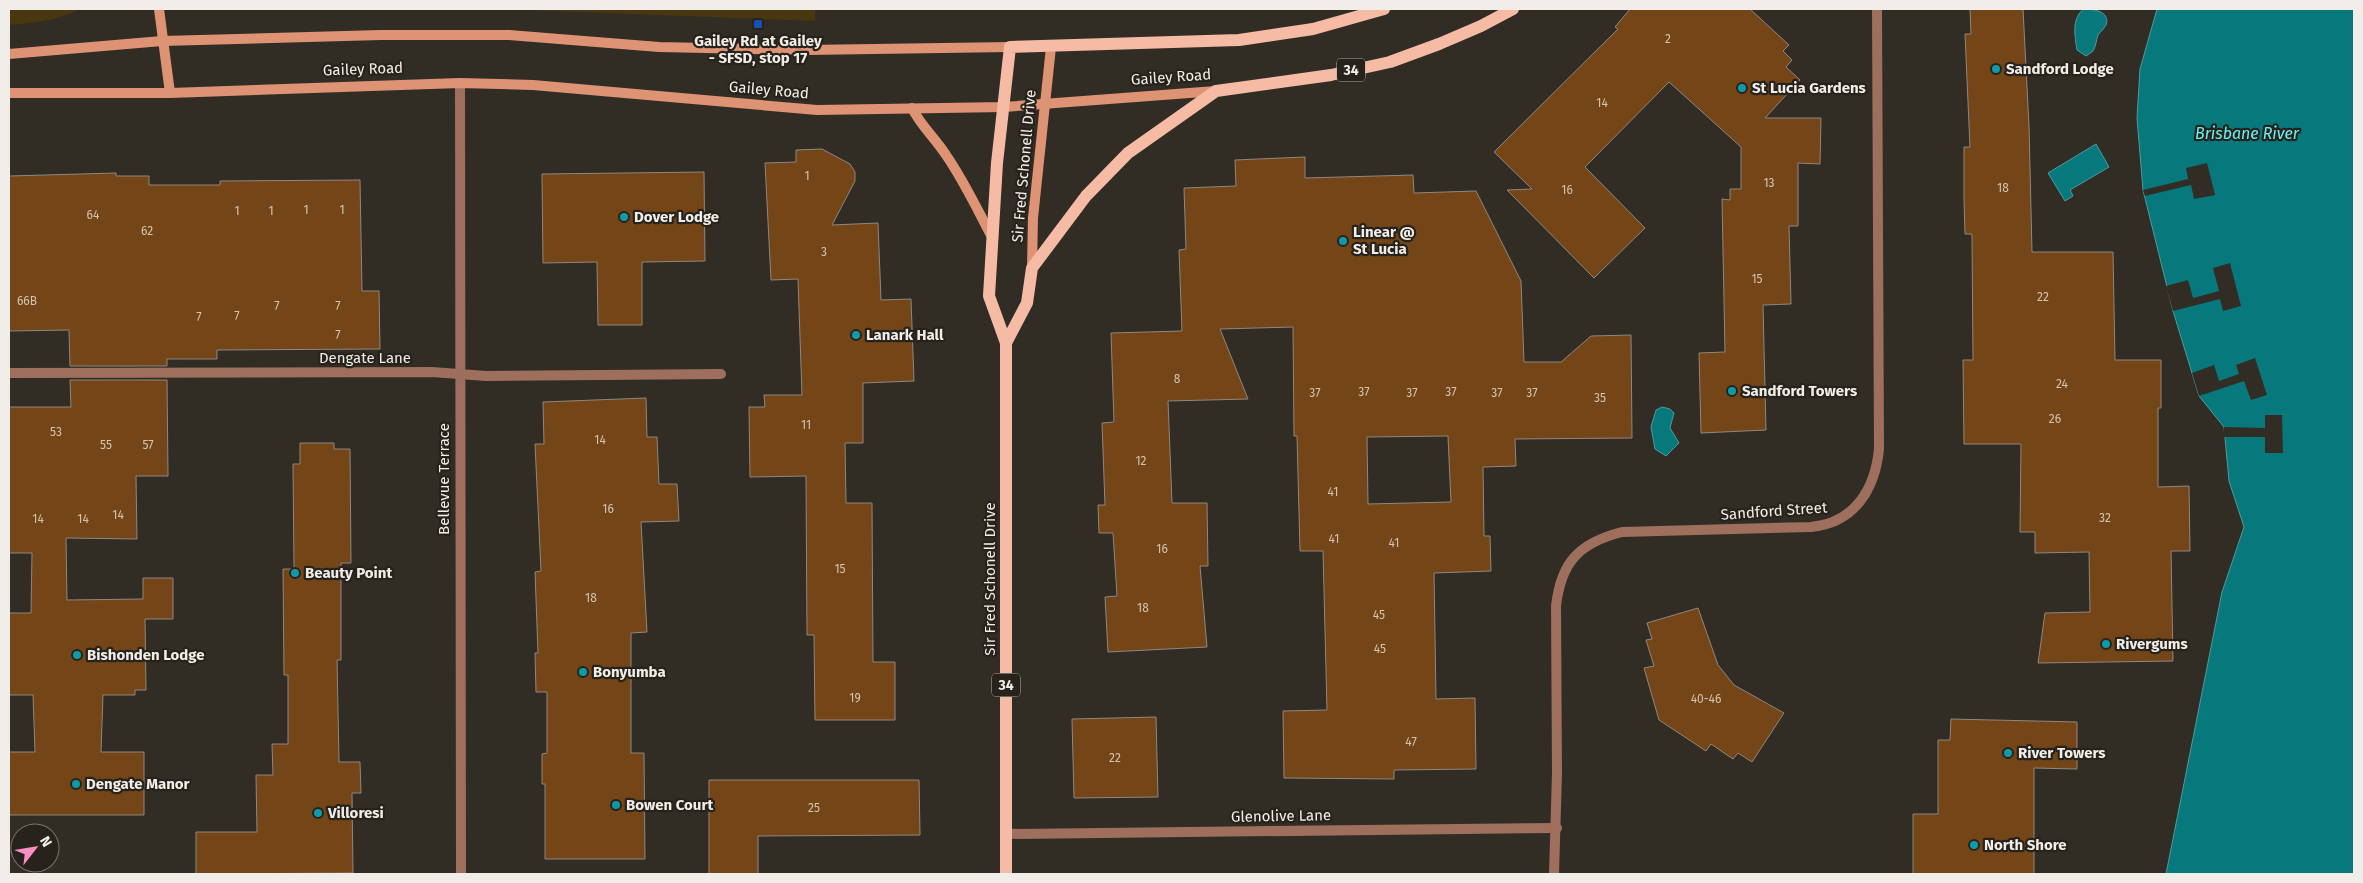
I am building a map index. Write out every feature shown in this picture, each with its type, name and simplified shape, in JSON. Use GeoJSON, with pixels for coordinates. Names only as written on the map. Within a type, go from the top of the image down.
{"type":"FeatureCollection","features":[{"type":"Feature","properties":{"kind":"main road"},"geometry":{"type":"LineString","coordinates":[[158,9],[170,92]]}},
{"type":"Feature","properties":{"kind":"main road"},"geometry":{"type":"LineString","coordinates":[[9,54],[162,40],[509,35],[659,47],[806,50],[1051,47],[1239,40],[1313,29],[1384,9]]}},
{"type":"Feature","properties":{"kind":"main road","name":"Gailey Road"},"geometry":{"type":"LineString","coordinates":[[9,93],[170,92],[460,83],[533,85],[817,110],[1004,107],[1216,91],[1322,76],[1390,62],[1481,26],[1513,9]]}},
{"type":"Feature","properties":{"kind":"main road","name":"Sir Fred Schonell Drive"},"geometry":{"type":"LineString","coordinates":[[1006,874],[1006,343],[989,296],[997,163],[1010,47]]}},
{"type":"Feature","properties":{"kind":"main road","name":"Sir Fred Schonell Drive"},"geometry":{"type":"LineString","coordinates":[[1006,343],[1027,304],[1032,268],[1033,218],[1051,47]]}},
{"type":"Feature","properties":{"kind":"main road","name":"34"},"geometry":{"type":"LineString","coordinates":[[1032,268],[1086,196],[1106,174],[1128,153],[1216,91]]}},
{"type":"Feature","properties":{"kind":"main road"},"geometry":{"type":"LineString","coordinates":[[912,108],[921,125],[947,155],[970,193],[992,237]]}},
{"type":"Feature","properties":{"kind":"street","name":"Sandford Street"},"geometry":{"type":"LineString","coordinates":[[1554,874],[1557,828],[1556,606],[1563,572],[1570,561],[1594,542],[1622,532],[1801,528],[1831,525],[1853,510],[1872,482],[1879,449],[1877,9]]}},
{"type":"Feature","properties":{"kind":"street","name":"Bellevue Terrace"},"geometry":{"type":"LineString","coordinates":[[460,83],[461,874]]}},
{"type":"Feature","properties":{"kind":"street","name":"Dengate Lane"},"geometry":{"type":"LineString","coordinates":[[9,373],[459,373],[486,376],[721,374]]}},
{"type":"Feature","properties":{"kind":"street","name":"Glenolive Lane"},"geometry":{"type":"LineString","coordinates":[[1006,834],[1557,828]]}},
{"type":"Feature","properties":{"kind":"shaded area"},"geometry":{"type":"Polygon","coordinates":[[[9,9],[80,9],[54,19],[9,25],[9,9]]]}},
{"type":"Feature","properties":{"kind":"shaded area"},"geometry":{"type":"Polygon","coordinates":[[[500,9],[815,9],[815,21],[500,9]]]}},
{"type":"Feature","properties":{"kind":"water"},"geometry":{"type":"Polygon","coordinates":[[[2084,9],[2100,12],[2107,20],[2106,25],[2098,35],[2093,51],[2086,56],[2077,50],[2075,34],[2077,17],[2084,9]]]}},
{"type":"Feature","properties":{"kind":"water","name":"Brisbane River"},"geometry":{"type":"Polygon","coordinates":[[[2157,9],[2354,9],[2354,874],[2166,874],[2222,592],[2244,527],[2229,481],[2224,427],[2199,396],[2173,311],[2143,190],[2137,118],[2140,69],[2157,9]]]}},
{"type":"Feature","properties":{"kind":"water"},"geometry":{"type":"Polygon","coordinates":[[[2096,144],[2109,167],[2070,190],[2073,196],[2065,201],[2048,173],[2096,144]]]}},
{"type":"Feature","properties":{"kind":"water"},"geometry":{"type":"Polygon","coordinates":[[[1662,407],[1670,409],[1674,413],[1670,428],[1679,443],[1666,456],[1655,449],[1651,427],[1656,410],[1662,407]]]}},
{"type":"Feature","properties":{"kind":"pier"},"geometry":{"type":"Polygon","coordinates":[[[2207,163],[2215,195],[2194,199],[2191,185],[2145,196],[2143,190],[2188,179],[2186,168],[2207,163]]]}},
{"type":"Feature","properties":{"kind":"pier"},"geometry":{"type":"Polygon","coordinates":[[[2230,263],[2241,306],[2223,311],[2220,299],[2173,311],[2166,286],[2188,280],[2193,298],[2219,291],[2213,268],[2230,263]]]}},
{"type":"Feature","properties":{"kind":"pier"},"geometry":{"type":"Polygon","coordinates":[[[2255,358],[2267,395],[2251,400],[2244,381],[2199,396],[2192,373],[2214,365],[2219,381],[2239,374],[2236,365],[2255,358]]]}},
{"type":"Feature","properties":{"kind":"pier"},"geometry":{"type":"Polygon","coordinates":[[[2265,415],[2282,415],[2283,453],[2265,453],[2265,437],[2224,437],[2224,427],[2265,428],[2265,415]]]}},
{"type":"Feature","properties":{"kind":"building"},"geometry":{"type":"Polygon","coordinates":[[[1630,9],[1750,9],[1789,45],[1783,51],[1792,60],[1786,67],[1800,80],[1765,118],[1821,118],[1820,164],[1798,163],[1798,226],[1789,226],[1791,304],[1763,305],[1766,430],[1701,433],[1699,353],[1725,352],[1722,199],[1730,200],[1730,189],[1741,189],[1741,147],[1669,82],[1585,167],[1645,228],[1594,278],[1507,190],[1532,189],[1494,152],[1618,29],[1615,27],[1630,9]]]}},
{"type":"Feature","properties":{"kind":"building"},"geometry":{"type":"Polygon","coordinates":[[[1970,9],[2023,9],[2029,126],[2032,252],[2113,252],[2115,360],[2161,360],[2161,408],[2158,408],[2158,487],[2189,486],[2190,551],[2171,551],[2173,661],[2038,663],[2045,613],[2090,612],[2089,552],[2035,553],[2035,532],[2020,532],[2021,444],[1964,444],[1963,360],[1973,360],[1972,234],[1965,234],[1964,200],[1964,147],[1970,147],[1965,34],[1971,34],[1970,9]]]}},
{"type":"Feature","properties":{"kind":"building"},"geometry":{"type":"Polygon","coordinates":[[[822,149],[850,164],[855,172],[855,181],[832,225],[878,223],[881,300],[911,299],[914,381],[863,383],[863,443],[845,443],[846,503],[872,503],[873,662],[895,662],[895,720],[815,720],[814,635],[807,635],[806,476],[750,477],[749,407],[765,407],[764,395],[802,395],[798,279],[771,280],[765,163],[796,162],[796,150],[822,149]]]}},
{"type":"Feature","properties":{"kind":"building"},"geometry":{"type":"Polygon","coordinates":[[[1305,157],[1305,178],[1413,175],[1414,193],[1476,191],[1521,281],[1524,362],[1561,362],[1591,336],[1631,335],[1632,438],[1515,439],[1516,466],[1483,467],[1484,536],[1490,536],[1491,571],[1434,573],[1436,699],[1475,698],[1476,769],[1394,770],[1394,779],[1284,778],[1283,711],[1327,710],[1323,551],[1300,551],[1297,436],[1294,436],[1293,327],[1220,329],[1248,399],[1168,401],[1172,503],[1207,503],[1208,566],[1200,566],[1207,647],[1108,652],[1105,597],[1117,596],[1113,533],[1099,533],[1098,505],[1105,505],[1102,423],[1114,422],[1111,333],[1182,331],[1179,250],[1186,249],[1184,188],[1236,186],[1235,160],[1305,157]],[[1448,436],[1367,437],[1368,504],[1451,502],[1448,436]]]}},
{"type":"Feature","properties":{"kind":"building","name":"Dover Lodge"},"geometry":{"type":"Polygon","coordinates":[[[704,172],[705,261],[642,262],[642,325],[598,325],[597,262],[543,263],[542,174],[704,172]]]}},
{"type":"Feature","properties":{"kind":"building"},"geometry":{"type":"Polygon","coordinates":[[[116,173],[116,176],[149,176],[149,185],[220,185],[220,181],[360,180],[362,291],[379,291],[380,349],[217,350],[217,359],[167,359],[167,366],[70,366],[69,330],[9,331],[9,176],[116,173]]]}},
{"type":"Feature","properties":{"kind":"building"},"geometry":{"type":"Polygon","coordinates":[[[70,380],[167,380],[168,476],[136,476],[137,539],[66,538],[67,600],[143,599],[143,578],[173,578],[173,619],[145,619],[146,690],[135,690],[135,695],[103,695],[101,752],[144,752],[144,815],[9,815],[9,752],[35,752],[33,695],[9,695],[9,613],[31,613],[32,553],[9,553],[9,407],[71,407],[70,380]]]}},
{"type":"Feature","properties":{"kind":"building"},"geometry":{"type":"Polygon","coordinates":[[[646,398],[647,437],[657,437],[659,484],[677,484],[679,521],[641,522],[647,632],[631,633],[631,753],[644,753],[645,859],[545,859],[545,784],[542,784],[542,754],[547,753],[547,692],[536,692],[535,653],[538,653],[535,572],[541,571],[535,444],[544,444],[543,402],[646,398]]]}},
{"type":"Feature","properties":{"kind":"building"},"geometry":{"type":"Polygon","coordinates":[[[300,443],[334,443],[334,449],[350,449],[351,563],[341,563],[341,660],[337,660],[339,762],[360,762],[361,793],[352,793],[353,873],[196,874],[196,832],[257,832],[256,775],[273,775],[272,744],[288,744],[288,675],[284,675],[283,569],[294,569],[293,464],[300,464],[300,443]]]}},
{"type":"Feature","properties":{"kind":"building"},"geometry":{"type":"Polygon","coordinates":[[[1698,608],[1718,665],[1734,685],[1784,713],[1752,762],[1738,753],[1733,759],[1711,744],[1706,751],[1659,720],[1644,668],[1654,666],[1646,640],[1652,639],[1647,623],[1698,608]]]}},
{"type":"Feature","properties":{"kind":"building"},"geometry":{"type":"Polygon","coordinates":[[[1156,717],[1158,797],[1074,798],[1072,719],[1156,717]]]}},
{"type":"Feature","properties":{"kind":"building"},"geometry":{"type":"Polygon","coordinates":[[[1951,719],[2077,722],[2077,769],[2034,768],[2034,874],[1913,874],[1913,814],[1938,814],[1938,740],[1950,740],[1951,719]]]}},
{"type":"Feature","properties":{"kind":"building"},"geometry":{"type":"Polygon","coordinates":[[[709,780],[919,780],[920,835],[758,836],[758,874],[709,874],[709,780]]]}},
{"type":"Feature","properties":{"kind":"place","name":"Gailey Rd at Gailey - SFSD, stop 17"},"geometry":{"type":"Point","coordinates":[758,24]}},
{"type":"Feature","properties":{"kind":"place","name":"Sandford Lodge"},"geometry":{"type":"Point","coordinates":[1996,69]}},
{"type":"Feature","properties":{"kind":"place","name":"St Lucia Gardens"},"geometry":{"type":"Point","coordinates":[1742,88]}},
{"type":"Feature","properties":{"kind":"place","name":"Dover Lodge"},"geometry":{"type":"Point","coordinates":[624,217]}},
{"type":"Feature","properties":{"kind":"place","name":"Linear @ St Lucia"},"geometry":{"type":"Point","coordinates":[1343,241]}},
{"type":"Feature","properties":{"kind":"place","name":"Lanark Hall"},"geometry":{"type":"Point","coordinates":[856,335]}},
{"type":"Feature","properties":{"kind":"place","name":"Sandford Towers"},"geometry":{"type":"Point","coordinates":[1732,391]}},
{"type":"Feature","properties":{"kind":"place","name":"Beauty Point"},"geometry":{"type":"Point","coordinates":[295,573]}},
{"type":"Feature","properties":{"kind":"place","name":"Rivergums"},"geometry":{"type":"Point","coordinates":[2106,644]}},
{"type":"Feature","properties":{"kind":"place","name":"Bishonden Lodge"},"geometry":{"type":"Point","coordinates":[77,655]}},
{"type":"Feature","properties":{"kind":"place","name":"Bonyumba"},"geometry":{"type":"Point","coordinates":[583,672]}},
{"type":"Feature","properties":{"kind":"place","name":"River Towers"},"geometry":{"type":"Point","coordinates":[2008,753]}},
{"type":"Feature","properties":{"kind":"place","name":"Dengate Manor"},"geometry":{"type":"Point","coordinates":[76,784]}},
{"type":"Feature","properties":{"kind":"place","name":"Bowen Court"},"geometry":{"type":"Point","coordinates":[616,805]}},
{"type":"Feature","properties":{"kind":"place","name":"Villoresi"},"geometry":{"type":"Point","coordinates":[318,813]}},
{"type":"Feature","properties":{"kind":"place","name":"North Shore"},"geometry":{"type":"Point","coordinates":[1974,845]}}]}
